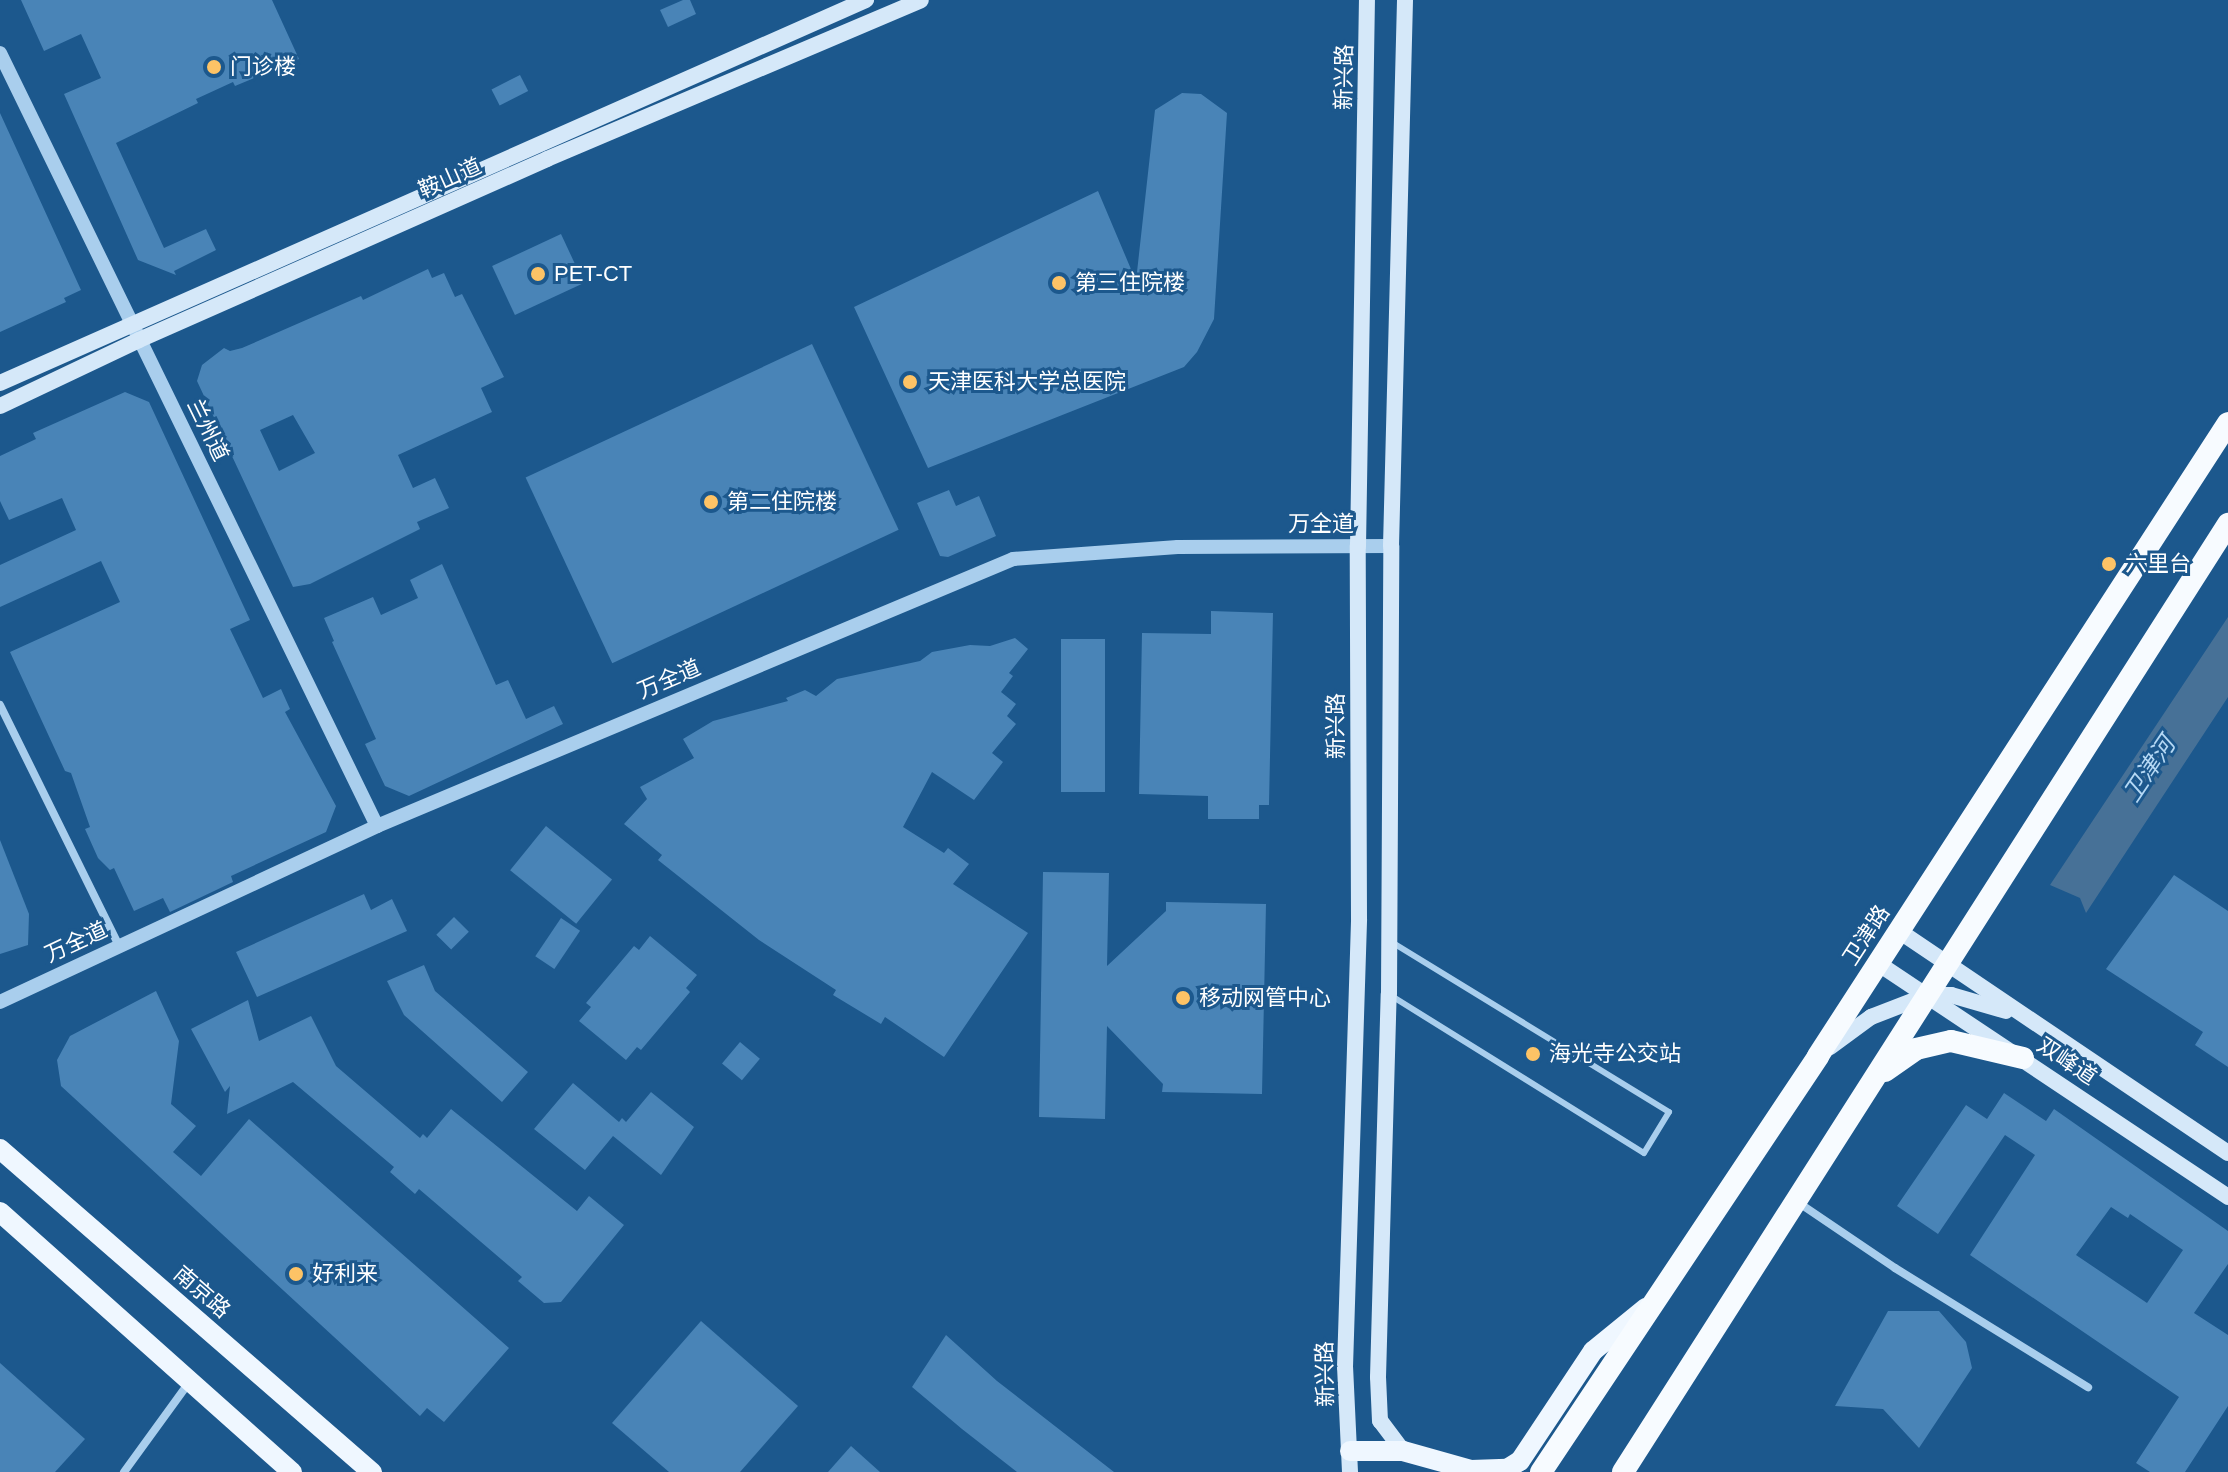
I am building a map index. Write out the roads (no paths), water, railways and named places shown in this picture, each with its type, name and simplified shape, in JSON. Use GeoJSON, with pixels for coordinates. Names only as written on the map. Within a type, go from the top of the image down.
{"type":"FeatureCollection","features":[{"type":"Feature","properties":{"kind":"highway","name":"卫津路"},"geometry":{"type":"LineString","coordinates":[[1541,1472],[1879,964],[2228,423]]}},
{"type":"Feature","properties":{"kind":"highway"},"geometry":{"type":"LineString","coordinates":[[1623,1472],[2228,524]]}},
{"type":"Feature","properties":{"kind":"highway"},"geometry":{"type":"LineString","coordinates":[[1867,1089],[1916,1049],[1933,1043],[1969,1043],[2023,1058]]}},
{"type":"Feature","properties":{"kind":"main road","name":"鞍山道"},"geometry":{"type":"LineString","coordinates":[[0,406],[136,332],[866,0]]}},
{"type":"Feature","properties":{"kind":"main road","name":"鞍山道"},"geometry":{"type":"LineString","coordinates":[[0,383],[136,332],[921,0]]}},
{"type":"Feature","properties":{"kind":"main road","name":"新兴路"},"geometry":{"type":"LineString","coordinates":[[1350,1451],[1345,1367],[1359,919],[1358,546],[1367,0]]}},
{"type":"Feature","properties":{"kind":"main road"},"geometry":{"type":"LineString","coordinates":[[1403,1451],[1380,1421],[1378,1377],[1389,994],[1391,546],[1405,0]]}},
{"type":"Feature","properties":{"kind":"main road","name":"双峰道"},"geometry":{"type":"LineString","coordinates":[[1899,931],[2228,1153]]}},
{"type":"Feature","properties":{"kind":"main road","name":"双峰道"},"geometry":{"type":"LineString","coordinates":[[1879,964],[2228,1197]]}},
{"type":"Feature","properties":{"kind":"main road"},"geometry":{"type":"LineString","coordinates":[[1818,1056],[1871,1017],[1928,995],[1951,995],[1991,1004],[2044,1027]]}},
{"type":"Feature","properties":{"kind":"main road","name":"南京路"},"geometry":{"type":"LineString","coordinates":[[0,1149],[372,1472]]}},
{"type":"Feature","properties":{"kind":"main road"},"geometry":{"type":"LineString","coordinates":[[0,1212],[292,1472]]}},
{"type":"Feature","properties":{"kind":"main road"},"geometry":{"type":"LineString","coordinates":[[1350,1472],[1350,1451],[1403,1451],[1471,1470],[1507,1469],[1520,1461],[1593,1351],[1652,1304]]}},
{"type":"Feature","properties":{"kind":"street","name":"兰州道"},"geometry":{"type":"LineString","coordinates":[[0,53],[377,826]]}},
{"type":"Feature","properties":{"kind":"street","name":"万全道"},"geometry":{"type":"LineString","coordinates":[[0,1002],[377,826],[1013,559],[1178,547],[1391,546]]}},
{"type":"Feature","properties":{"kind":"street"},"geometry":{"type":"LineString","coordinates":[[0,705],[119,946]]}},
{"type":"Feature","properties":{"kind":"street"},"geometry":{"type":"LineString","coordinates":[[1795,1200],[1895,1268],[2088,1387]]}},
{"type":"Feature","properties":{"kind":"street"},"geometry":{"type":"LineString","coordinates":[[124,1472],[191,1380]]}},
{"type":"Feature","properties":{"kind":"lane"},"geometry":{"type":"LineString","coordinates":[[1389,940],[1669,1112],[1644,1153],[1389,994]]}},
{"type":"Feature","properties":{"kind":"water","name":"卫津河"},"geometry":{"type":"Polygon","coordinates":[[[2228,617],[2228,697],[2086,913],[2080,898],[2050,885],[2228,617]]]}},
{"type":"Feature","properties":{"kind":"place","name":"门诊楼"},"geometry":{"type":"Point","coordinates":[214,67]}},
{"type":"Feature","properties":{"kind":"place","name":"PET-CT"},"geometry":{"type":"Point","coordinates":[538,274]}},
{"type":"Feature","properties":{"kind":"place","name":"第三住院楼"},"geometry":{"type":"Point","coordinates":[1059,283]}},
{"type":"Feature","properties":{"kind":"place","name":"天津医科大学总医院"},"geometry":{"type":"Point","coordinates":[910,382]}},
{"type":"Feature","properties":{"kind":"place","name":"第二住院楼"},"geometry":{"type":"Point","coordinates":[711,502]}},
{"type":"Feature","properties":{"kind":"place","name":"六里台"},"geometry":{"type":"Point","coordinates":[2109,564]}},
{"type":"Feature","properties":{"kind":"place","name":"移动网管中心"},"geometry":{"type":"Point","coordinates":[1183,998]}},
{"type":"Feature","properties":{"kind":"place","name":"海光寺公交站"},"geometry":{"type":"Point","coordinates":[1533,1054]}},
{"type":"Feature","properties":{"kind":"place","name":"好利来"},"geometry":{"type":"Point","coordinates":[296,1274]}}]}
